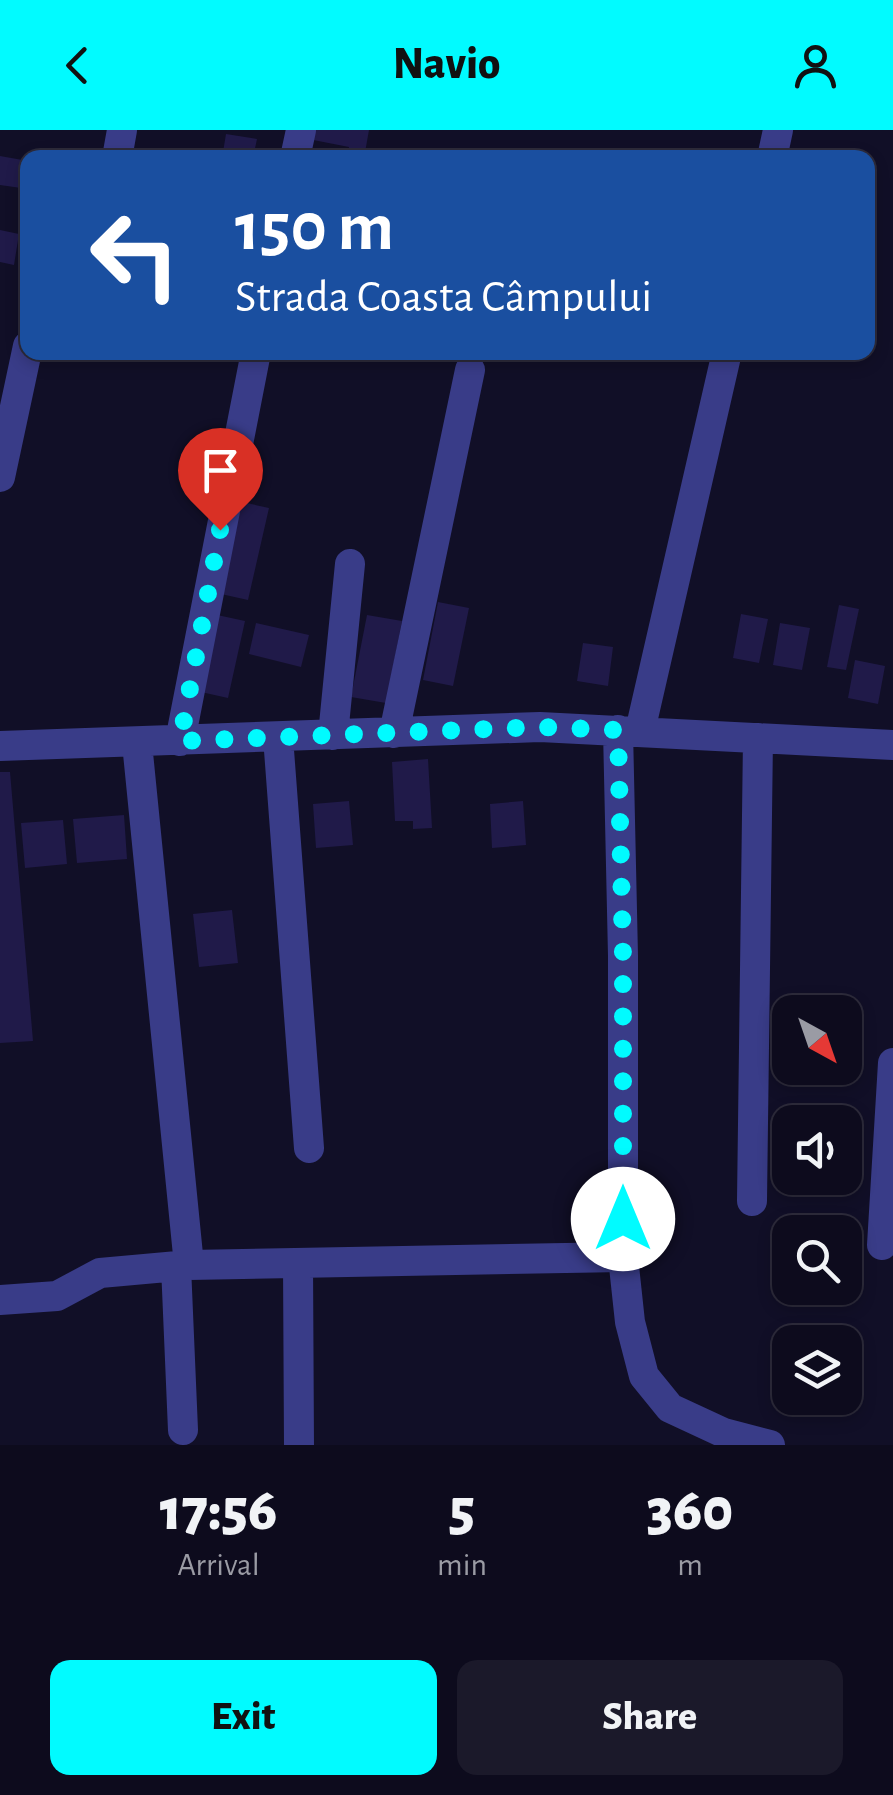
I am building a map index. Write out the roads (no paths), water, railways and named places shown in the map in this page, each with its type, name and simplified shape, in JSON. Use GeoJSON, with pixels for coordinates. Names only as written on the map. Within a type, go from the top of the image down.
{"type":"FeatureCollection","features":[{"type":"Feature","properties":{"kind":"street"},"geometry":{"type":"LineString","coordinates":[[0,477],[25,360]]}},
{"type":"Feature","properties":{"kind":"street"},"geometry":{"type":"LineString","coordinates":[[180,741],[254,360]]}},
{"type":"Feature","properties":{"kind":"street"},"geometry":{"type":"LineString","coordinates":[[725,360],[629,731],[623,956],[623,1257],[630,1322],[644,1376],[670,1408],[724,1433],[770,1445]]}},
{"type":"Feature","properties":{"kind":"street"},"geometry":{"type":"LineString","coordinates":[[394,733],[470,370]]}},
{"type":"Feature","properties":{"kind":"street"},"geometry":{"type":"LineString","coordinates":[[333,735],[350,564]]}},
{"type":"Feature","properties":{"kind":"street"},"geometry":{"type":"LineString","coordinates":[[0,746],[540,727],[893,745]]}},
{"type":"Feature","properties":{"kind":"street"},"geometry":{"type":"LineString","coordinates":[[278,737],[309,1148]]}},
{"type":"Feature","properties":{"kind":"street"},"geometry":{"type":"LineString","coordinates":[[752,1201],[758,738]]}},
{"type":"Feature","properties":{"kind":"street"},"geometry":{"type":"LineString","coordinates":[[137,743],[182,1266],[183,1430]]}},
{"type":"Feature","properties":{"kind":"street"},"geometry":{"type":"LineString","coordinates":[[882,1244],[893,1063]]}},
{"type":"Feature","properties":{"kind":"street"},"geometry":{"type":"LineString","coordinates":[[0,1300],[57,1296],[100,1273],[182,1266],[623,1257]]}},
{"type":"Feature","properties":{"kind":"street"},"geometry":{"type":"LineString","coordinates":[[298,1263],[299,1445]]}}]}
